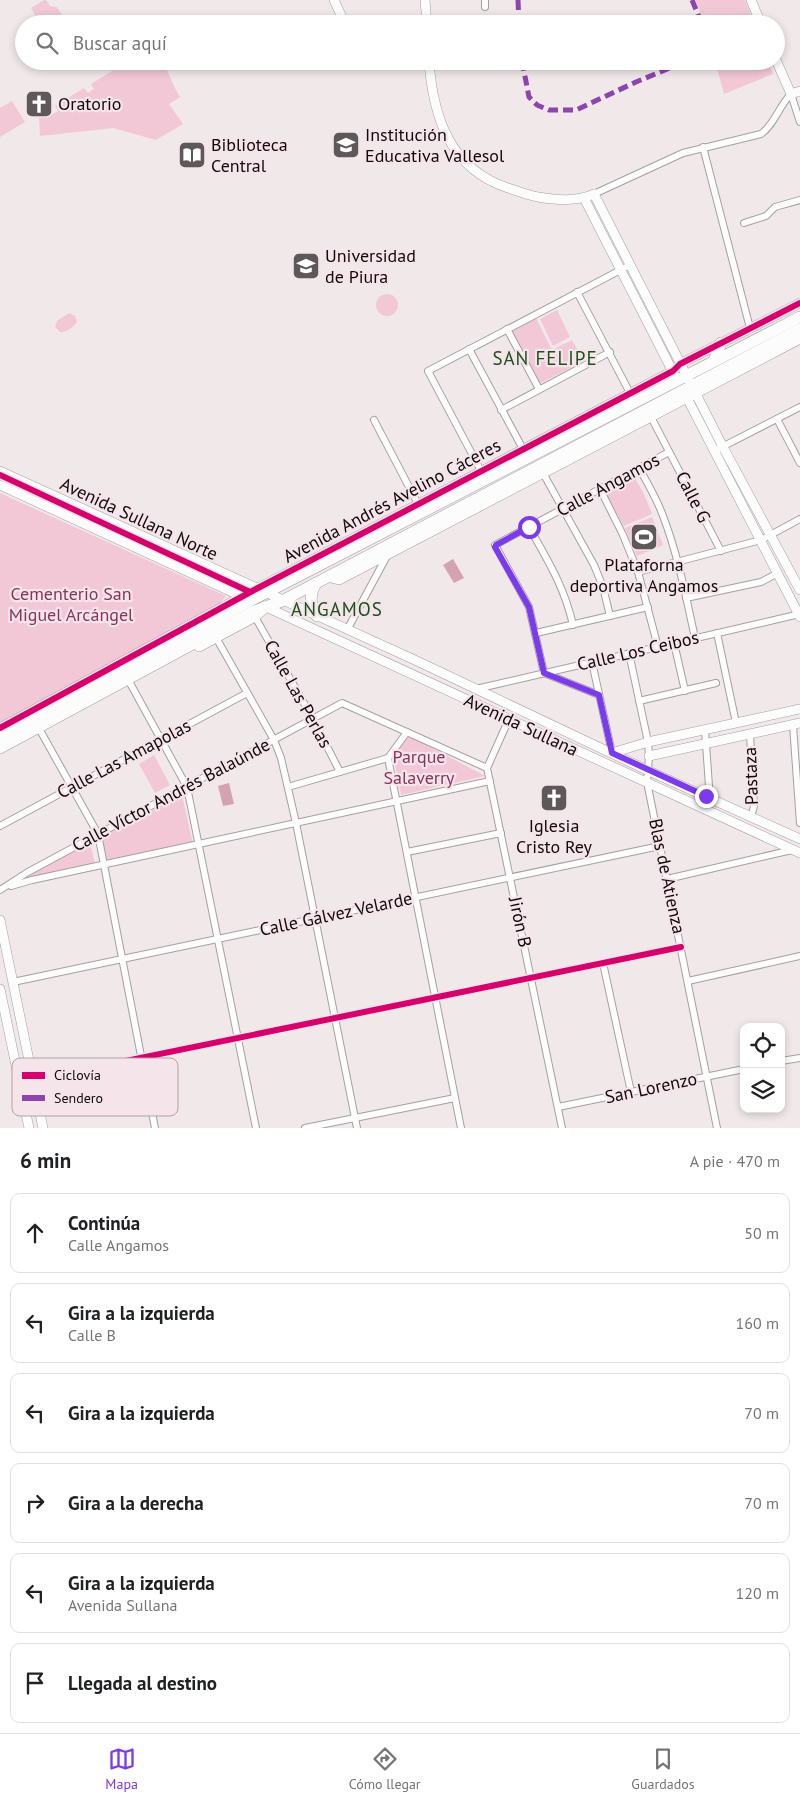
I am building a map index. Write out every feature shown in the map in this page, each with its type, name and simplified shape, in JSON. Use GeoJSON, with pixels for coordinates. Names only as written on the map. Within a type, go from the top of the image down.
{"type":"FeatureCollection","features":[{"type":"Feature","properties":{"kind":"highway","name":"Avenida Andrés Avelino Cáceres"},"geometry":{"type":"LineString","coordinates":[[0,748],[214,635],[252,612],[282,601],[685,385],[714,361],[800,317]]}},
{"type":"Feature","properties":{"kind":"highway","name":"Avenida Andrés Avelino Cáceres"},"geometry":{"type":"LineString","coordinates":[[0,737],[261,591],[800,329]]}},
{"type":"Feature","properties":{"kind":"highway"},"geometry":{"type":"LineString","coordinates":[[714,361],[721,343]]}},
{"type":"Feature","properties":{"kind":"highway"},"geometry":{"type":"LineString","coordinates":[[316,583],[311,600],[317,616]]}},
{"type":"Feature","properties":{"kind":"street"},"geometry":{"type":"LineString","coordinates":[[334,0],[341,15]]}},
{"type":"Feature","properties":{"kind":"street"},"geometry":{"type":"LineString","coordinates":[[425,0],[426,15]]}},
{"type":"Feature","properties":{"kind":"street"},"geometry":{"type":"LineString","coordinates":[[751,0],[757,15]]}},
{"type":"Feature","properties":{"kind":"street"},"geometry":{"type":"LineString","coordinates":[[430,70],[431,86],[439,119],[447,137],[469,166],[501,186],[530,196],[561,199],[584,198],[683,153],[761,134],[766,131],[784,102],[795,93]]}},
{"type":"Feature","properties":{"kind":"street"},"geometry":{"type":"LineString","coordinates":[[782,70],[795,93],[795,102],[800,122]]}},
{"type":"Feature","properties":{"kind":"street"},"geometry":{"type":"LineString","coordinates":[[703,148],[750,328]]}},
{"type":"Feature","properties":{"kind":"street"},"geometry":{"type":"LineString","coordinates":[[594,194],[680,364],[685,385],[714,451],[800,615]]}},
{"type":"Feature","properties":{"kind":"street"},"geometry":{"type":"LineString","coordinates":[[584,198],[685,385],[723,447],[772,534],[800,590]]}},
{"type":"Feature","properties":{"kind":"street"},"geometry":{"type":"LineString","coordinates":[[744,223],[766,216],[775,207],[800,200]]}},
{"type":"Feature","properties":{"kind":"street"},"geometry":{"type":"LineString","coordinates":[[481,471],[428,371],[630,265]]}},
{"type":"Feature","properties":{"kind":"street"},"geometry":{"type":"LineString","coordinates":[[577,292],[630,393]]}},
{"type":"Feature","properties":{"kind":"street"},"geometry":{"type":"LineString","coordinates":[[680,364],[800,302]]}},
{"type":"Feature","properties":{"kind":"street"},"geometry":{"type":"LineString","coordinates":[[507,329],[540,390]]}},
{"type":"Feature","properties":{"kind":"street","name":"Avenida Andrés Avelino Cáceres"},"geometry":{"type":"LineString","coordinates":[[261,591],[418,504],[630,393],[685,385],[800,339]]}},
{"type":"Feature","properties":{"kind":"street"},"geometry":{"type":"LineString","coordinates":[[469,349],[523,449]]}},
{"type":"Feature","properties":{"kind":"street"},"geometry":{"type":"LineString","coordinates":[[502,410],[610,352]]}},
{"type":"Feature","properties":{"kind":"street","name":"Avenida Andrés Avelino Cáceres"},"geometry":{"type":"LineString","coordinates":[[327,577],[339,580],[651,417],[685,385]]}},
{"type":"Feature","properties":{"kind":"street"},"geometry":{"type":"LineString","coordinates":[[714,451],[800,407]]}},
{"type":"Feature","properties":{"kind":"street","name":"Calle G"},"geometry":{"type":"LineString","coordinates":[[651,417],[721,551]]}},
{"type":"Feature","properties":{"kind":"street"},"geometry":{"type":"LineString","coordinates":[[777,419],[800,463]]}},
{"type":"Feature","properties":{"kind":"street"},"geometry":{"type":"LineString","coordinates":[[374,420],[418,504]]}},
{"type":"Feature","properties":{"kind":"street","name":"Calle Angamos"},"geometry":{"type":"LineString","coordinates":[[536,633],[525,598],[495,547],[496,545],[669,452]]}},
{"type":"Feature","properties":{"kind":"street"},"geometry":{"type":"LineString","coordinates":[[640,468],[661,510],[677,562],[695,638]]}},
{"type":"Feature","properties":{"kind":"street","name":"Avenida Sullana Norte"},"geometry":{"type":"LineString","coordinates":[[0,471],[261,591]]}},
{"type":"Feature","properties":{"kind":"street"},"geometry":{"type":"LineString","coordinates":[[543,473],[596,571],[606,598],[610,616]]}},
{"type":"Feature","properties":{"kind":"street","name":"Avenida Sullana Norte"},"geometry":{"type":"LineString","coordinates":[[0,485],[246,599]]}},
{"type":"Feature","properties":{"kind":"street"},"geometry":{"type":"LineString","coordinates":[[600,489],[623,535],[638,572],[658,647]]}},
{"type":"Feature","properties":{"kind":"street"},"geometry":{"type":"LineString","coordinates":[[638,572],[760,540],[800,520]]}},
{"type":"Feature","properties":{"kind":"street"},"geometry":{"type":"LineString","coordinates":[[529,527],[560,584],[567,601],[573,625]]}},
{"type":"Feature","properties":{"kind":"street"},"geometry":{"type":"LineString","coordinates":[[347,630],[388,554]]}},
{"type":"Feature","properties":{"kind":"street"},"geometry":{"type":"LineString","coordinates":[[686,598],[761,582],[778,573]]}},
{"type":"Feature","properties":{"kind":"street","name":"Avenida Sullana"},"geometry":{"type":"LineString","coordinates":[[261,591],[798,838]]}},
{"type":"Feature","properties":{"kind":"street","name":"Avenida Andrés Avelino Cáceres"},"geometry":{"type":"LineString","coordinates":[[0,728],[246,599]]}},
{"type":"Feature","properties":{"kind":"street","name":"Avenida Sullana"},"geometry":{"type":"LineString","coordinates":[[246,599],[291,618],[797,852]]}},
{"type":"Feature","properties":{"kind":"street"},"geometry":{"type":"LineString","coordinates":[[291,618],[290,611],[295,606]]}},
{"type":"Feature","properties":{"kind":"street","name":"Avenida Andrés Avelino Cáceres"},"geometry":{"type":"LineString","coordinates":[[0,754],[214,635],[254,617],[267,607]]}},
{"type":"Feature","properties":{"kind":"street"},"geometry":{"type":"LineString","coordinates":[[599,695],[544,673],[536,633],[648,608]]}},
{"type":"Feature","properties":{"kind":"street","name":"Calle Los Ceibos"},"geometry":{"type":"LineString","coordinates":[[476,689],[800,615]]}},
{"type":"Feature","properties":{"kind":"street","name":"Calle Las Perlas"},"geometry":{"type":"LineString","coordinates":[[254,617],[313,719],[340,772]]}},
{"type":"Feature","properties":{"kind":"street"},"geometry":{"type":"LineString","coordinates":[[717,633],[736,723]]}},
{"type":"Feature","properties":{"kind":"street"},"geometry":{"type":"LineString","coordinates":[[214,635],[274,740],[288,787],[357,1128]]}},
{"type":"Feature","properties":{"kind":"street"},"geometry":{"type":"LineString","coordinates":[[674,643],[685,691]]}},
{"type":"Feature","properties":{"kind":"street","name":"Blas de Atienza"},"geometry":{"type":"LineString","coordinates":[[629,653],[648,742],[649,770],[647,782],[718,1128]]}},
{"type":"Feature","properties":{"kind":"street"},"geometry":{"type":"LineString","coordinates":[[592,662],[612,753],[648,742],[800,709]]}},
{"type":"Feature","properties":{"kind":"street"},"geometry":{"type":"LineString","coordinates":[[130,683],[187,787],[256,1128]]}},
{"type":"Feature","properties":{"kind":"street"},"geometry":{"type":"LineString","coordinates":[[639,701],[716,683]]}},
{"type":"Feature","properties":{"kind":"street"},"geometry":{"type":"LineString","coordinates":[[468,700],[476,689]]}},
{"type":"Feature","properties":{"kind":"street","name":"Calle Las Amapolas"},"geometry":{"type":"LineString","coordinates":[[0,826],[247,693]]}},
{"type":"Feature","properties":{"kind":"street","name":"Calle Víctor Andrés Balaúnde"},"geometry":{"type":"LineString","coordinates":[[1,889],[28,872],[342,703],[407,732]]}},
{"type":"Feature","properties":{"kind":"street"},"geometry":{"type":"LineString","coordinates":[[288,787],[388,758],[407,732],[488,768],[508,719]]}},
{"type":"Feature","properties":{"kind":"street"},"geometry":{"type":"LineString","coordinates":[[649,756],[797,724],[800,824],[798,838]]}},
{"type":"Feature","properties":{"kind":"street"},"geometry":{"type":"LineString","coordinates":[[705,730],[709,786],[706,796]]}},
{"type":"Feature","properties":{"kind":"street"},"geometry":{"type":"LineString","coordinates":[[41,732],[98,834],[141,1058],[681,947]]}},
{"type":"Feature","properties":{"kind":"street","name":"Pastaza"},"geometry":{"type":"LineString","coordinates":[[750,734],[754,806],[751,817]]}},
{"type":"Feature","properties":{"kind":"street"},"geometry":{"type":"LineString","coordinates":[[388,758],[462,1128]]}},
{"type":"Feature","properties":{"kind":"street","name":"Jirón B"},"geometry":{"type":"LineString","coordinates":[[488,768],[562,1128]]}},
{"type":"Feature","properties":{"kind":"street"},"geometry":{"type":"LineString","coordinates":[[1,889],[103,864],[490,781]]}},
{"type":"Feature","properties":{"kind":"street"},"geometry":{"type":"LineString","coordinates":[[407,852],[501,833]]}},
{"type":"Feature","properties":{"kind":"street","name":"Calle Gálvez Velarde"},"geometry":{"type":"LineString","coordinates":[[13,982],[660,846]]}},
{"type":"Feature","properties":{"kind":"street"},"geometry":{"type":"LineString","coordinates":[[667,879],[797,852]]}},
{"type":"Feature","properties":{"kind":"street"},"geometry":{"type":"LineString","coordinates":[[28,872],[32,880]]}},
{"type":"Feature","properties":{"kind":"street"},"geometry":{"type":"LineString","coordinates":[[0,920],[29,1058]]}},
{"type":"Feature","properties":{"kind":"street"},"geometry":{"type":"LineString","coordinates":[[688,981],[800,956]]}},
{"type":"Feature","properties":{"kind":"street"},"geometry":{"type":"LineString","coordinates":[[604,963],[631,1092]]}},
{"type":"Feature","properties":{"kind":"street"},"geometry":{"type":"LineString","coordinates":[[0,989],[14,1058]]}},
{"type":"Feature","properties":{"kind":"street"},"geometry":{"type":"LineString","coordinates":[[785,1060],[800,1058]]}},
{"type":"Feature","properties":{"kind":"street","name":"San Lorenzo"},"geometry":{"type":"LineString","coordinates":[[558,1108],[740,1070]]}},
{"type":"Feature","properties":{"kind":"street"},"geometry":{"type":"LineString","coordinates":[[305,1128],[455,1098]]}},
{"type":"Feature","properties":{"kind":"street"},"geometry":{"type":"LineString","coordinates":[[29,1128],[27,1118],[36,1116]]}},
{"type":"Feature","properties":{"kind":"green space"},"geometry":{"type":"Polygon","coordinates":[[[46,0],[50,6],[57,7],[62,15],[35,15],[31,8],[46,0]]]}},
{"type":"Feature","properties":{"kind":"green space"},"geometry":{"type":"Polygon","coordinates":[[[695,0],[745,0],[751,15],[701,15],[695,0]]]}},
{"type":"Feature","properties":{"kind":"green space"},"geometry":{"type":"Polygon","coordinates":[[[114,70],[167,70],[180,97],[169,104],[183,124],[156,140],[113,128],[40,136],[39,116],[48,110],[51,115],[58,111],[55,106],[84,88],[88,93],[94,89],[91,84],[114,70]]]}},
{"type":"Feature","properties":{"kind":"green space"},"geometry":{"type":"Polygon","coordinates":[[[717,70],[771,70],[773,74],[724,94],[717,70]]]}},
{"type":"Feature","properties":{"kind":"green space"},"geometry":{"type":"Polygon","coordinates":[[[12,101],[25,122],[0,137],[0,108],[12,101]]]}},
{"type":"Feature","properties":{"kind":"green space"},"geometry":{"type":"Polygon","coordinates":[[[383,294],[391,294],[398,301],[398,309],[391,316],[383,316],[376,309],[376,301],[383,294]]]}},
{"type":"Feature","properties":{"kind":"green space"},"geometry":{"type":"Polygon","coordinates":[[[557,310],[570,337],[553,346],[540,319],[557,310]]]}},
{"type":"Feature","properties":{"kind":"green space"},"geometry":{"type":"Polygon","coordinates":[[[69,313],[75,316],[77,322],[65,332],[60,332],[55,327],[57,321],[69,313]]]}},
{"type":"Feature","properties":{"kind":"green space"},"geometry":{"type":"Polygon","coordinates":[[[534,314],[552,350],[572,340],[584,361],[539,384],[509,328],[534,314]]]}},
{"type":"Feature","properties":{"kind":"green space"},"geometry":{"type":"Polygon","coordinates":[[[633,475],[644,494],[652,514],[624,526],[603,490],[633,475]]]}},
{"type":"Feature","properties":{"kind":"green space","name":"Cementerio San Miguel Arcángel"},"geometry":{"type":"Polygon","coordinates":[[[0,493],[226,596],[218,605],[0,723],[0,493]]]}},
{"type":"Feature","properties":{"kind":"green space","name":"Plataforna deportiva Angamos"},"geometry":{"type":"Polygon","coordinates":[[[652,517],[663,545],[637,556],[625,528],[652,517]]]}},
{"type":"Feature","properties":{"kind":"green space","name":"Parque Salaverry"},"geometry":{"type":"Polygon","coordinates":[[[406,734],[485,776],[401,795],[393,754],[406,734]]]}},
{"type":"Feature","properties":{"kind":"green space"},"geometry":{"type":"Polygon","coordinates":[[[154,755],[170,785],[155,793],[139,764],[154,755]]]}},
{"type":"Feature","properties":{"kind":"green space"},"geometry":{"type":"Polygon","coordinates":[[[182,795],[193,844],[106,862],[101,836],[182,795]]]}},
{"type":"Feature","properties":{"kind":"green space"},"geometry":{"type":"Polygon","coordinates":[[[88,843],[92,850],[95,865],[14,883],[88,843]]]}},
{"type":"Feature","properties":{"kind":"shaded area"},"geometry":{"type":"Polygon","coordinates":[[[453,559],[464,578],[454,583],[443,565],[453,559]]]}},
{"type":"Feature","properties":{"kind":"shaded area"},"geometry":{"type":"Polygon","coordinates":[[[229,783],[234,804],[223,806],[218,786],[229,783]]]}},
{"type":"Feature","properties":{"kind":"marked path"},"geometry":{"type":"LineString","coordinates":[[518,0],[519,15]]}},
{"type":"Feature","properties":{"kind":"marked path"},"geometry":{"type":"LineString","coordinates":[[692,0],[698,15]]}},
{"type":"Feature","properties":{"kind":"marked path"},"geometry":{"type":"LineString","coordinates":[[524,70],[529,97],[537,105],[549,110],[576,110],[665,70]]}},
{"type":"Feature","properties":{"kind":"cycle path"},"geometry":{"type":"LineString","coordinates":[[0,728],[256,589],[673,371],[680,364],[800,303]]}},
{"type":"Feature","properties":{"kind":"cycle path"},"geometry":{"type":"LineString","coordinates":[[0,475],[250,592]]}},
{"type":"Feature","properties":{"kind":"cycle path"},"geometry":{"type":"LineString","coordinates":[[140,1058],[681,947]]}},
{"type":"Feature","properties":{"kind":"place","name":"Oratorio"},"geometry":{"type":"Point","coordinates":[39,104]}},
{"type":"Feature","properties":{"kind":"place","name":"Institución Educativa Vallesol"},"geometry":{"type":"Point","coordinates":[346,145]}},
{"type":"Feature","properties":{"kind":"place","name":"Biblioteca Central"},"geometry":{"type":"Point","coordinates":[192,155]}},
{"type":"Feature","properties":{"kind":"place","name":"Universidad de Piura"},"geometry":{"type":"Point","coordinates":[306,266]}},
{"type":"Feature","properties":{"kind":"place","name":"Plataforna deportiva Angamos"},"geometry":{"type":"Point","coordinates":[644,537]}},
{"type":"Feature","properties":{"kind":"place","name":"Iglesia Cristo Rey"},"geometry":{"type":"Point","coordinates":[554,798]}},
{"type":"Feature","properties":{"kind":"district","name":"SAN FELIPE"},"geometry":{"type":"Point","coordinates":[545,358]}},
{"type":"Feature","properties":{"kind":"district","name":"ANGAMOS"},"geometry":{"type":"Point","coordinates":[337,609]}},
{"type":"Feature","properties":{"kind":"route"},"geometry":{"type":"LineString","coordinates":[[529,527],[495,547],[529,607],[544,673],[599,695],[612,753],[706,796]]}}]}
